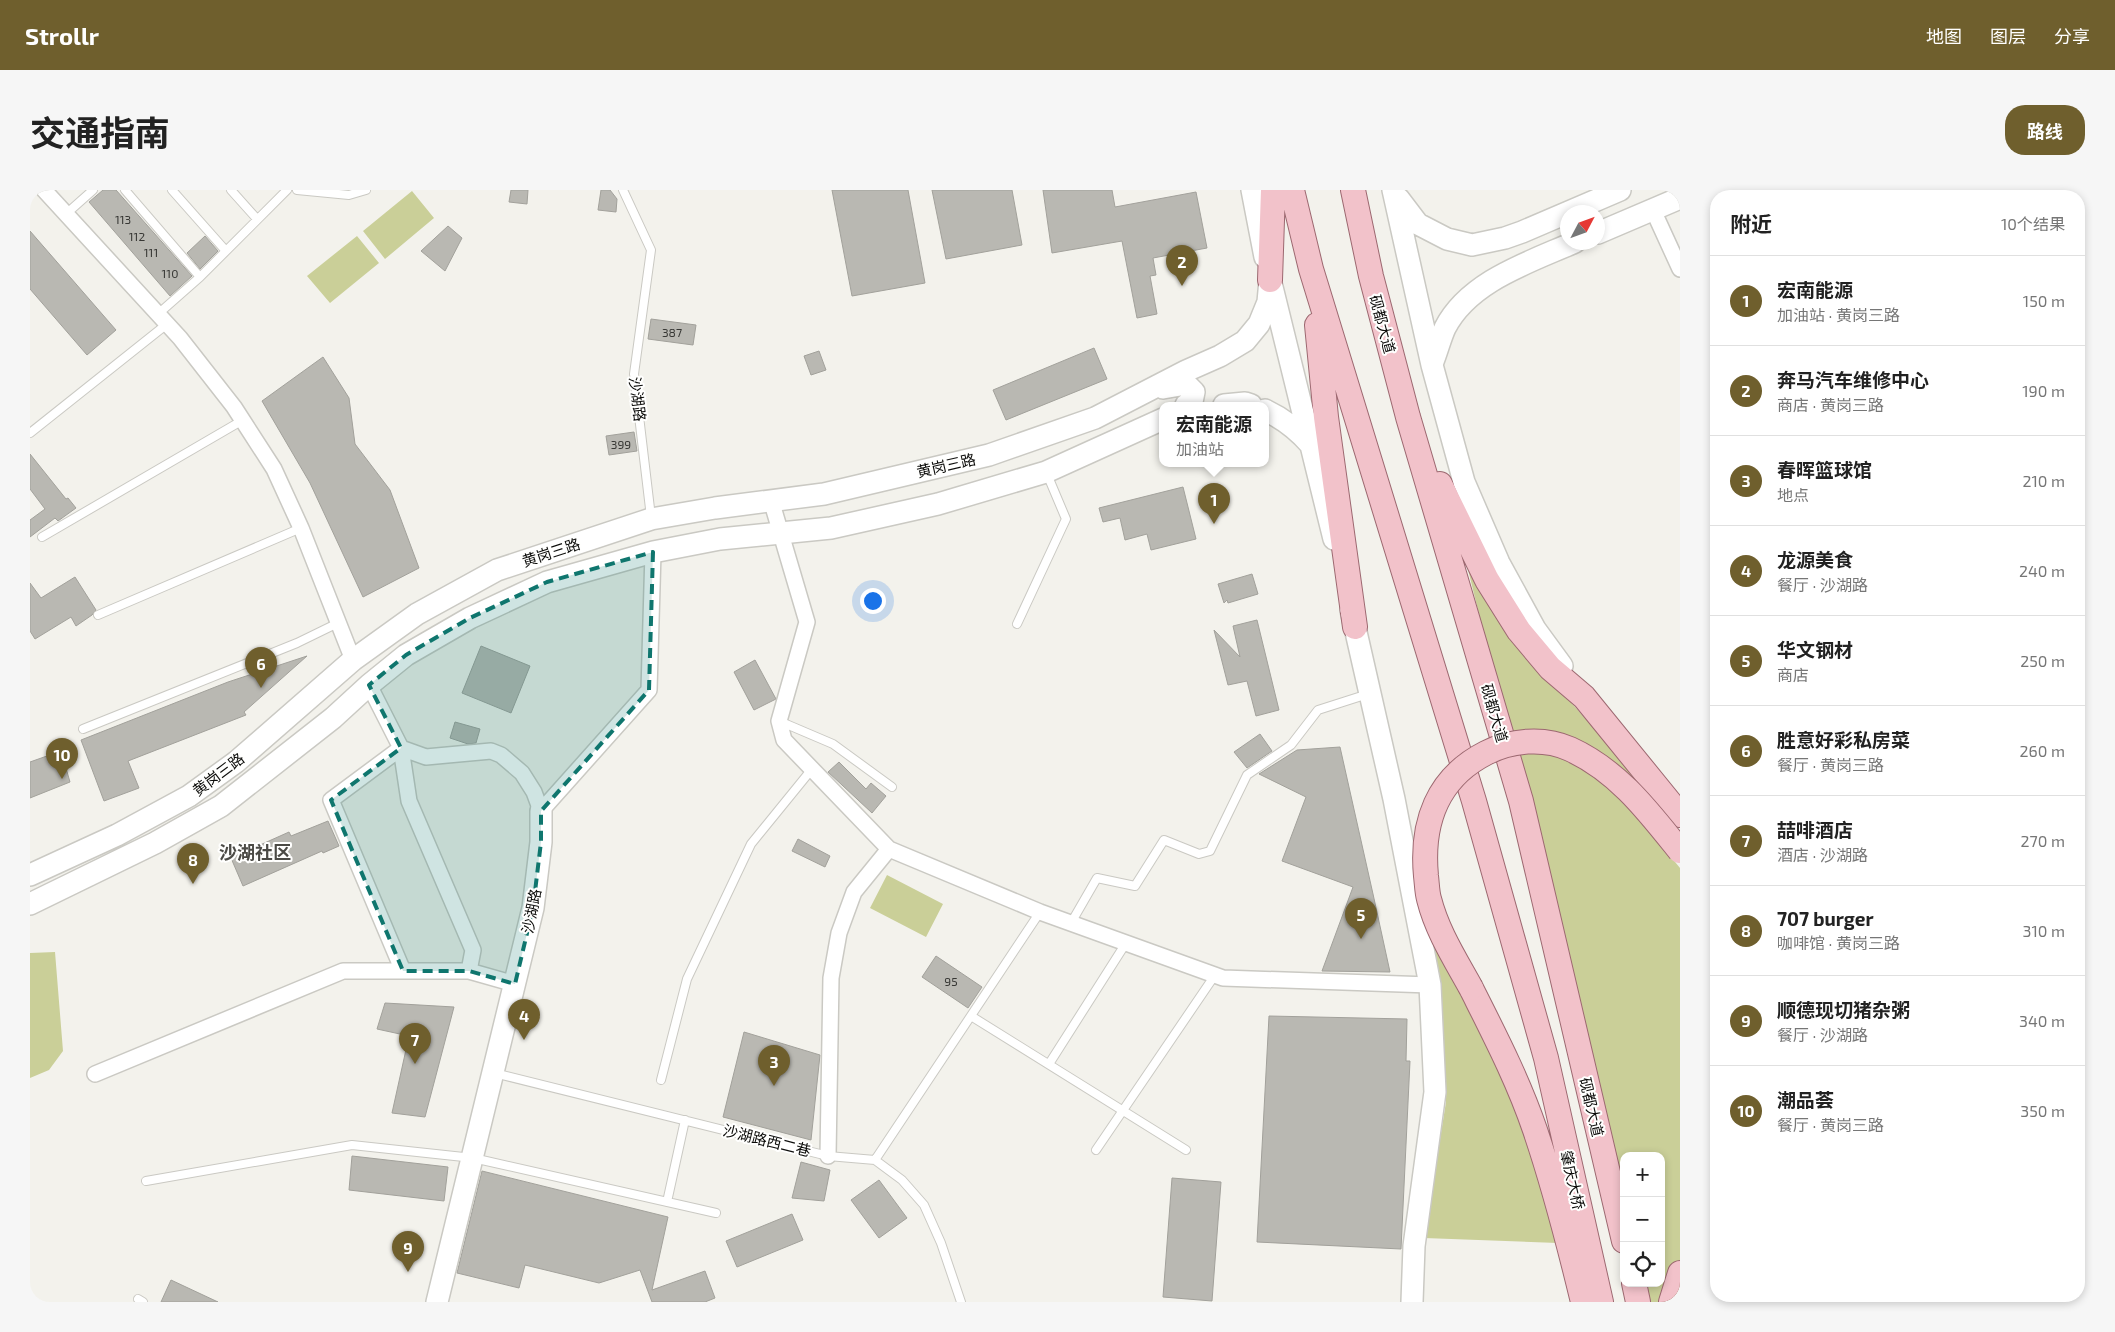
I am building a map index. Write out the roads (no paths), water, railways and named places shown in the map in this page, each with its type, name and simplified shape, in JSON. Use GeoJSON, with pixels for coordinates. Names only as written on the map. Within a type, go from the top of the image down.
{"type":"FeatureCollection","features":[{"type":"Feature","properties":{"kind":"main road"},"geometry":{"type":"LineString","coordinates":[[1252,190],[1270,280],[1355,627],[1394,799],[1430,986],[1435,1092],[1414,1246],[1412,1302]]}},
{"type":"Feature","properties":{"kind":"main road"},"geometry":{"type":"LineString","coordinates":[[1146,392],[1220,356],[1245,341],[1259,324],[1268,302],[1273,190]]}},
{"type":"Feature","properties":{"kind":"main road"},"geometry":{"type":"LineString","coordinates":[[1292,190],[1311,269],[1326,416],[1355,627]]}},
{"type":"Feature","properties":{"kind":"main road","name":"砚都大道"},"geometry":{"type":"LineString","coordinates":[[1353,190],[1371,276],[1408,417],[1521,800],[1620,1224]]}},
{"type":"Feature","properties":{"kind":"main road"},"geometry":{"type":"LineString","coordinates":[[1394,191],[1418,224],[1447,239],[1472,244],[1505,238],[1522,232],[1620,190]]}},
{"type":"Feature","properties":{"kind":"main road"},"geometry":{"type":"LineString","coordinates":[[1394,191],[1432,365],[1464,482],[1498,563],[1535,630],[1584,697],[1680,815]]}},
{"type":"Feature","properties":{"kind":"main road"},"geometry":{"type":"LineString","coordinates":[[1605,230],[1680,198]]}},
{"type":"Feature","properties":{"kind":"main road"},"geometry":{"type":"LineString","coordinates":[[1522,232],[1517,250],[1530,261]]}},
{"type":"Feature","properties":{"kind":"main road"},"geometry":{"type":"LineString","coordinates":[[1432,365],[1445,328],[1463,302],[1483,287],[1530,261],[1560,248]]}},
{"type":"Feature","properties":{"kind":"main road","name":"肇庆大桥"},"geometry":{"type":"LineString","coordinates":[[1311,269],[1474,801],[1546,1058],[1601,1302]]}},
{"type":"Feature","properties":{"kind":"main road"},"geometry":{"type":"LineString","coordinates":[[1146,392],[1186,384],[1194,392],[1192,402]]}},
{"type":"Feature","properties":{"kind":"main road","name":"黄岗三路"},"geometry":{"type":"LineString","coordinates":[[30,875],[117,835],[190,796],[236,762],[353,660],[417,614],[496,570],[651,519],[715,508],[824,494],[989,455],[1095,418],[1146,392]]}},
{"type":"Feature","properties":{"kind":"main road"},"geometry":{"type":"LineString","coordinates":[[1269,412],[1281,417],[1296,428],[1311,444]]}},
{"type":"Feature","properties":{"kind":"main road"},"geometry":{"type":"LineString","coordinates":[[1408,417],[1487,580],[1519,631],[1550,668],[1584,697]]}},
{"type":"Feature","properties":{"kind":"main road","name":"黄岗三路"},"geometry":{"type":"LineString","coordinates":[[30,904],[155,843],[221,806],[333,718],[406,655],[470,618],[547,582],[654,552],[720,539],[831,528],[928,506],[1046,472],[1158,423]]}},
{"type":"Feature","properties":{"kind":"main road"},"geometry":{"type":"LineString","coordinates":[[1583,1302],[1560,1210],[1534,1128],[1505,1056],[1440,931],[1428,898],[1425,838],[1431,815],[1441,792],[1463,768],[1476,758],[1498,747],[1521,742],[1545,742],[1568,748],[1592,760],[1618,778],[1680,851]]}},
{"type":"Feature","properties":{"kind":"main road","name":"沙湖路"},"geometry":{"type":"LineString","coordinates":[[437,1302],[533,908],[541,842],[541,811]]}},
{"type":"Feature","properties":{"kind":"main road"},"geometry":{"type":"LineString","coordinates":[[1671,1302],[1680,1273]]}},
{"type":"Feature","properties":{"kind":"main road"},"geometry":{"type":"LineString","coordinates":[[1635,1287],[1638,1302]]}},
{"type":"Feature","properties":{"kind":"street"},"geometry":{"type":"LineString","coordinates":[[44,190],[162,319],[243,420],[274,468],[301,528],[353,660]]}},
{"type":"Feature","properties":{"kind":"street"},"geometry":{"type":"LineString","coordinates":[[1652,210],[1680,268]]}},
{"type":"Feature","properties":{"kind":"street"},"geometry":{"type":"LineString","coordinates":[[771,500],[807,622],[779,720],[784,740],[889,849],[1040,912],[1222,978],[1430,986]]}},
{"type":"Feature","properties":{"kind":"street"},"geometry":{"type":"LineString","coordinates":[[401,748],[426,757],[491,751],[502,755],[522,773],[534,792],[541,811],[649,690],[654,552]]}},
{"type":"Feature","properties":{"kind":"street"},"geometry":{"type":"LineString","coordinates":[[369,685],[401,748],[409,801],[473,950],[469,970]]}},
{"type":"Feature","properties":{"kind":"street"},"geometry":{"type":"LineString","coordinates":[[401,748],[331,800],[403,971]]}},
{"type":"Feature","properties":{"kind":"street"},"geometry":{"type":"LineString","coordinates":[[828,1156],[831,978],[839,933],[854,892],[889,849]]}},
{"type":"Feature","properties":{"kind":"street"},"geometry":{"type":"LineString","coordinates":[[95,1074],[343,971],[469,970],[515,984]]}},
{"type":"Feature","properties":{"kind":"lane"},"geometry":{"type":"LineString","coordinates":[[66,214],[93,190]]}},
{"type":"Feature","properties":{"kind":"lane"},"geometry":{"type":"LineString","coordinates":[[125,190],[200,276]]}},
{"type":"Feature","properties":{"kind":"lane"},"geometry":{"type":"LineString","coordinates":[[172,190],[226,251]]}},
{"type":"Feature","properties":{"kind":"lane"},"geometry":{"type":"LineString","coordinates":[[231,190],[257,219]]}},
{"type":"Feature","properties":{"kind":"lane"},"geometry":{"type":"LineString","coordinates":[[30,433],[162,319],[200,276],[287,190]]}},
{"type":"Feature","properties":{"kind":"lane"},"geometry":{"type":"LineString","coordinates":[[297,190],[349,195],[366,190]]}},
{"type":"Feature","properties":{"kind":"lane","name":"沙湖路"},"geometry":{"type":"LineString","coordinates":[[622,190],[651,250],[634,374],[651,519]]}},
{"type":"Feature","properties":{"kind":"lane"},"geometry":{"type":"LineString","coordinates":[[42,537],[243,420]]}},
{"type":"Feature","properties":{"kind":"lane"},"geometry":{"type":"LineString","coordinates":[[1017,624],[1066,519],[1046,472]]}},
{"type":"Feature","properties":{"kind":"lane"},"geometry":{"type":"LineString","coordinates":[[98,615],[301,528]]}},
{"type":"Feature","properties":{"kind":"lane"},"geometry":{"type":"LineString","coordinates":[[83,729],[297,643],[338,623]]}},
{"type":"Feature","properties":{"kind":"lane"},"geometry":{"type":"LineString","coordinates":[[1071,923],[1097,878],[1135,886],[1164,840],[1199,854],[1210,851],[1247,774],[1291,745],[1318,710],[1370,694]]}},
{"type":"Feature","properties":{"kind":"lane"},"geometry":{"type":"LineString","coordinates":[[779,720],[834,744],[892,788]]}},
{"type":"Feature","properties":{"kind":"lane"},"geometry":{"type":"LineString","coordinates":[[660,1080],[687,979],[750,844],[812,770]]}},
{"type":"Feature","properties":{"kind":"lane"},"geometry":{"type":"LineString","coordinates":[[961,1302],[941,1243],[924,1204],[902,1180],[875,1160],[1040,912]]}},
{"type":"Feature","properties":{"kind":"lane"},"geometry":{"type":"LineString","coordinates":[[1049,1064],[1126,943]]}},
{"type":"Feature","properties":{"kind":"lane"},"geometry":{"type":"LineString","coordinates":[[1096,1150],[1215,975]]}},
{"type":"Feature","properties":{"kind":"lane"},"geometry":{"type":"LineString","coordinates":[[971,1016],[1186,1150]]}},
{"type":"Feature","properties":{"kind":"lane","name":"沙湖路西二巷"},"geometry":{"type":"LineString","coordinates":[[494,1073],[828,1156],[875,1160]]}},
{"type":"Feature","properties":{"kind":"lane"},"geometry":{"type":"LineString","coordinates":[[668,1202],[684,1120]]}},
{"type":"Feature","properties":{"kind":"lane"},"geometry":{"type":"LineString","coordinates":[[146,1181],[352,1145],[473,1158],[716,1213]]}},
{"type":"Feature","properties":{"kind":"place","name":"奔马汽车维修中心"},"geometry":{"type":"Point","coordinates":[1182,286]}},
{"type":"Feature","properties":{"kind":"place","name":"宏南能源"},"geometry":{"type":"Point","coordinates":[1214,524]}},
{"type":"Feature","properties":{"kind":"place","name":"胜意好彩私房菜"},"geometry":{"type":"Point","coordinates":[261,688]}},
{"type":"Feature","properties":{"kind":"place","name":"潮品荟"},"geometry":{"type":"Point","coordinates":[62,779]}},
{"type":"Feature","properties":{"kind":"place","name":"707 burger"},"geometry":{"type":"Point","coordinates":[193,884]}},
{"type":"Feature","properties":{"kind":"place","name":"华文钢材"},"geometry":{"type":"Point","coordinates":[1361,939]}},
{"type":"Feature","properties":{"kind":"place","name":"龙源美食"},"geometry":{"type":"Point","coordinates":[524,1040]}},
{"type":"Feature","properties":{"kind":"place","name":"喆啡酒店"},"geometry":{"type":"Point","coordinates":[415,1064]}},
{"type":"Feature","properties":{"kind":"place","name":"春晖篮球馆"},"geometry":{"type":"Point","coordinates":[774,1086]}},
{"type":"Feature","properties":{"kind":"place","name":"顺德现切猪杂粥"},"geometry":{"type":"Point","coordinates":[408,1272]}},
{"type":"Feature","properties":{"kind":"district","name":"沙湖社区"},"geometry":{"type":"Point","coordinates":[255,852]}}]}
